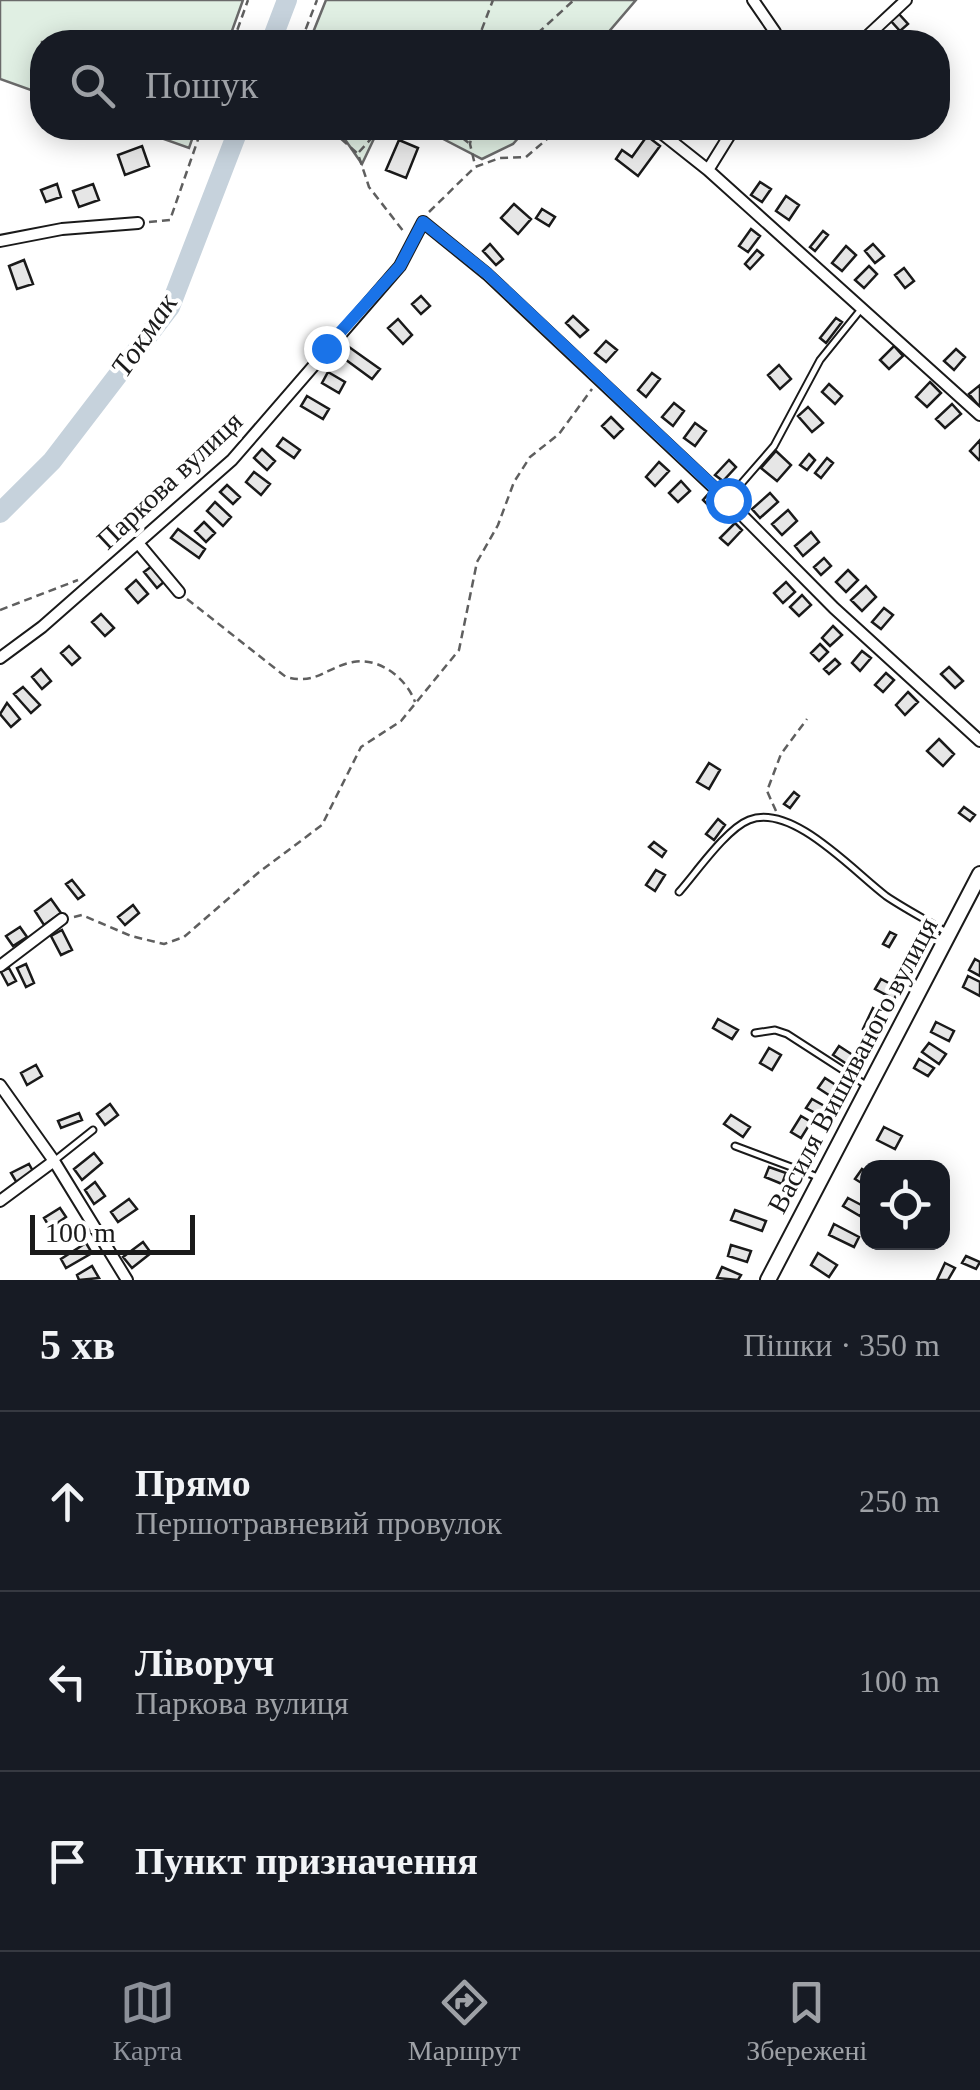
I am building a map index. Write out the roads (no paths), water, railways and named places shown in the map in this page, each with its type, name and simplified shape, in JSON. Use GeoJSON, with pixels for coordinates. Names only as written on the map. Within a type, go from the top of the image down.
{"type":"FeatureCollection","features":[{"type":"Feature","properties":{"kind":"street"},"geometry":{"type":"LineString","coordinates":[[753,0],[775,30]]}},
{"type":"Feature","properties":{"kind":"street"},"geometry":{"type":"LineString","coordinates":[[874,30],[906,0]]}},
{"type":"Feature","properties":{"kind":"street"},"geometry":{"type":"LineString","coordinates":[[670,140],[980,415]]}},
{"type":"Feature","properties":{"kind":"street"},"geometry":{"type":"LineString","coordinates":[[708,170],[727,140]]}},
{"type":"Feature","properties":{"kind":"street","name":"Паркова вулиця"},"geometry":{"type":"LineString","coordinates":[[0,658],[232,460],[400,266],[423,222],[488,274],[728,500]]}},
{"type":"Feature","properties":{"kind":"street"},"geometry":{"type":"LineString","coordinates":[[0,241],[62,229],[138,224]]}},
{"type":"Feature","properties":{"kind":"street"},"geometry":{"type":"LineString","coordinates":[[728,500],[834,608],[980,741]]}},
{"type":"Feature","properties":{"kind":"street"},"geometry":{"type":"LineString","coordinates":[[138,542],[179,592]]}},
{"type":"Feature","properties":{"kind":"street","name":"Василя Вишиваного вулиця"},"geometry":{"type":"LineString","coordinates":[[768,1280],[980,874]]}},
{"type":"Feature","properties":{"kind":"street"},"geometry":{"type":"LineString","coordinates":[[0,966],[62,919]]}},
{"type":"Feature","properties":{"kind":"street"},"geometry":{"type":"LineString","coordinates":[[0,1085],[54,1161],[128,1280]]}},
{"type":"Feature","properties":{"kind":"street"},"geometry":{"type":"LineString","coordinates":[[0,1201],[54,1161]]}},
{"type":"Feature","properties":{"kind":"lane"},"geometry":{"type":"LineString","coordinates":[[728,500],[774,446],[820,360],[862,308]]}},
{"type":"Feature","properties":{"kind":"lane"},"geometry":{"type":"LineString","coordinates":[[679,892],[745,821],[768,815],[784,820],[845,860],[888,897],[948,934]]}},
{"type":"Feature","properties":{"kind":"lane"},"geometry":{"type":"LineString","coordinates":[[754,1033],[775,1030],[787,1034],[868,1087]]}},
{"type":"Feature","properties":{"kind":"lane"},"geometry":{"type":"LineString","coordinates":[[54,1161],[93,1130]]}},
{"type":"Feature","properties":{"kind":"lane"},"geometry":{"type":"LineString","coordinates":[[735,1146],[820,1178]]}},
{"type":"Feature","properties":{"kind":"waterway","name":"Токмак"},"geometry":{"type":"LineString","coordinates":[[276,30],[287,0]]}},
{"type":"Feature","properties":{"kind":"waterway","name":"Токмак"},"geometry":{"type":"LineString","coordinates":[[0,513],[52,461],[170,307],[234,140]]}}]}
